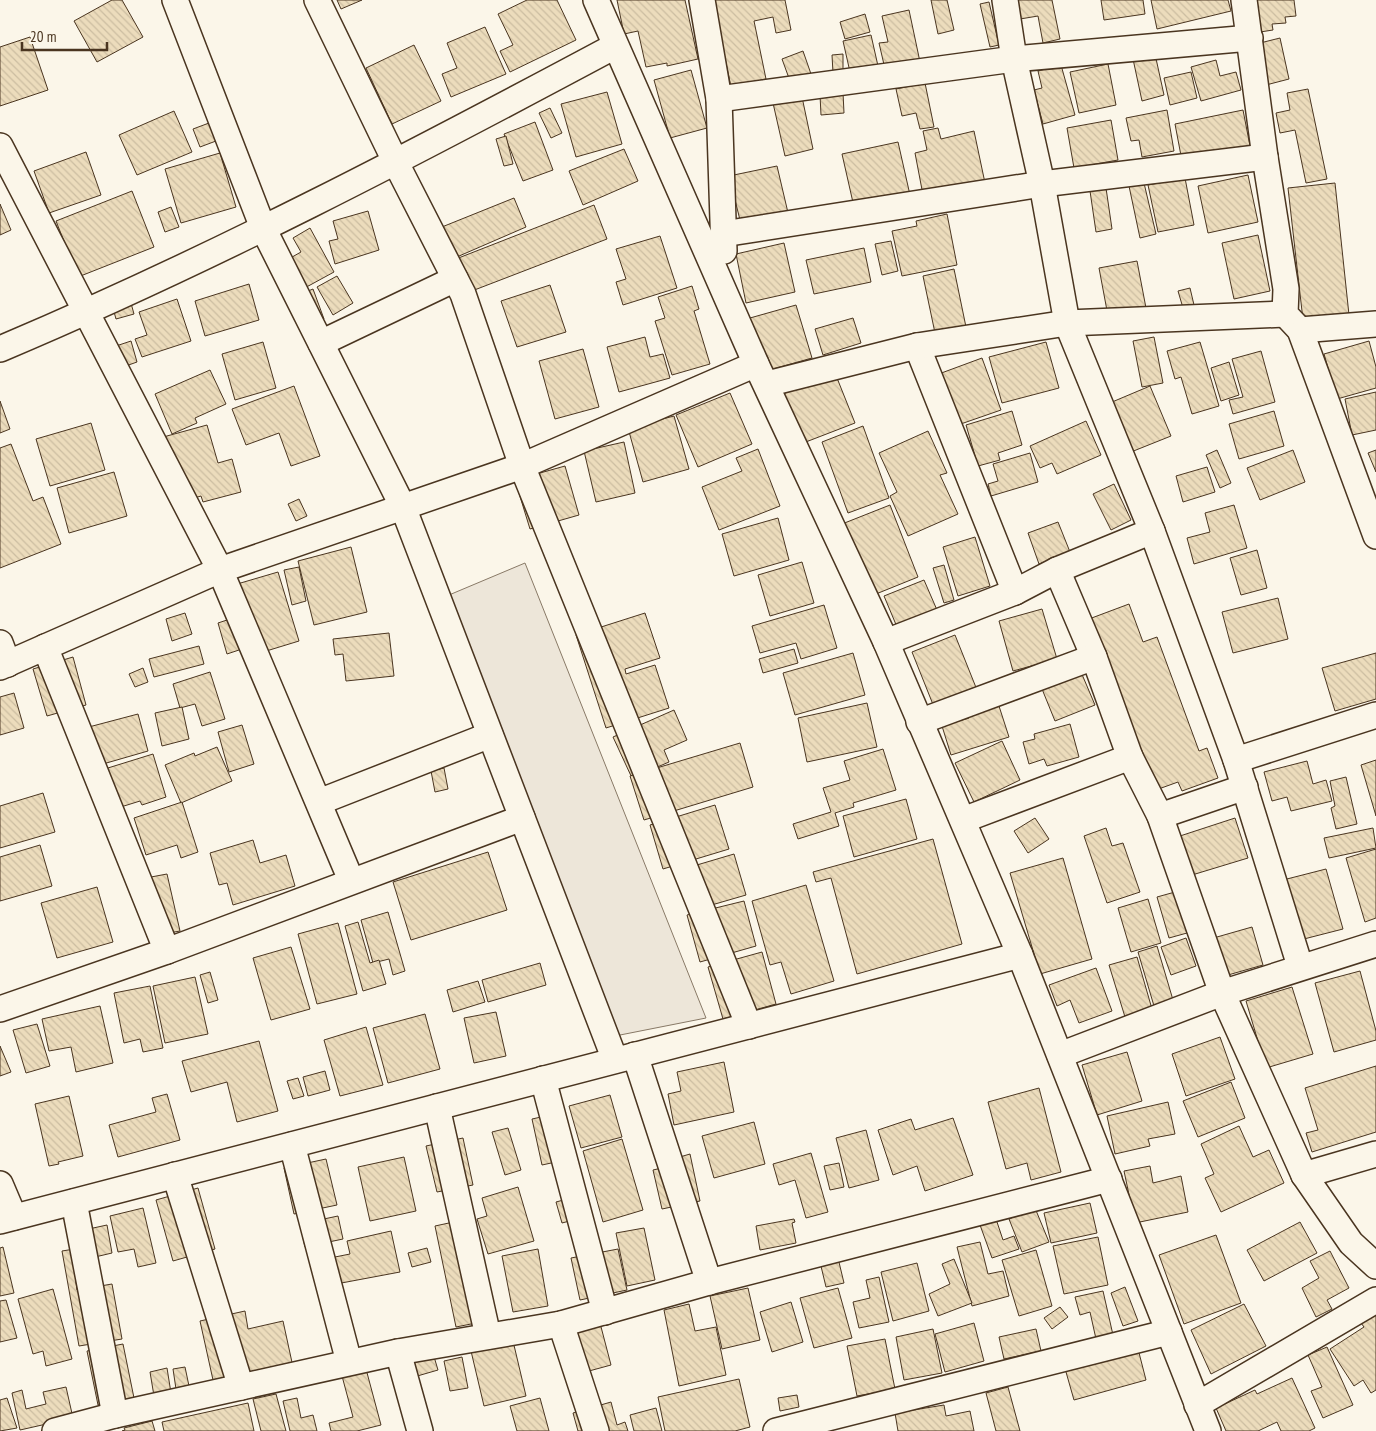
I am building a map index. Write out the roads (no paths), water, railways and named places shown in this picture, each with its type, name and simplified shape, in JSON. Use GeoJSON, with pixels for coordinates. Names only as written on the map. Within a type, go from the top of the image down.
{"type":"FeatureCollection","features":[{"type":"Feature","properties":{"kind":"street"},"geometry":{"type":"LineString","coordinates":[[175,0],[264,228],[403,507],[522,818],[625,1058],[709,1282]]}},
{"type":"Feature","properties":{"kind":"street"},"geometry":{"type":"LineString","coordinates":[[317,0],[396,163],[463,294],[522,466],[749,1026]]}},
{"type":"Feature","properties":{"kind":"street"},"geometry":{"type":"LineString","coordinates":[[596,0],[762,374],[886,642],[963,820],[988,884],[1020,955],[1208,1431]]}},
{"type":"Feature","properties":{"kind":"street"},"geometry":{"type":"LineString","coordinates":[[702,0],[719,99],[725,291]]}},
{"type":"Feature","properties":{"kind":"street"},"geometry":{"type":"LineString","coordinates":[[1005,0],[1014,59],[1042,184],[1067,323],[1152,531],[1236,760],[1300,966]]}},
{"type":"Feature","properties":{"kind":"street"},"geometry":{"type":"LineString","coordinates":[[1244,0],[1265,157],[1293,322],[1376,536]]}},
{"type":"Feature","properties":{"kind":"street"},"geometry":{"type":"LineString","coordinates":[[719,99],[1014,59],[1250,38]]}},
{"type":"Feature","properties":{"kind":"street"},"geometry":{"type":"LineString","coordinates":[[0,348],[85,313],[264,228],[396,163],[615,46]]}},
{"type":"Feature","properties":{"kind":"street"},"geometry":{"type":"LineString","coordinates":[[0,146],[220,570],[351,880]]}},
{"type":"Feature","properties":{"kind":"street"},"geometry":{"type":"LineString","coordinates":[[723,234],[1042,184],[1265,157]]}},
{"type":"Feature","properties":{"kind":"street"},"geometry":{"type":"LineString","coordinates":[[321,343],[455,280]]}},
{"type":"Feature","properties":{"kind":"street"},"geometry":{"type":"LineString","coordinates":[[3,658],[45,647],[220,570],[522,466],[762,374],[917,346],[1067,323],[1293,322],[1376,324]]}},
{"type":"Feature","properties":{"kind":"street"},"geometry":{"type":"LineString","coordinates":[[917,346],[1015,592]]}},
{"type":"Feature","properties":{"kind":"street"},"geometry":{"type":"LineString","coordinates":[[886,642],[1015,592],[1057,570],[1152,531]]}},
{"type":"Feature","properties":{"kind":"street"},"geometry":{"type":"LineString","coordinates":[[1057,570],[1094,657],[1130,757],[1160,816],[1222,993],[1304,1175],[1350,1243],[1376,1266]]}},
{"type":"Feature","properties":{"kind":"street"},"geometry":{"type":"LineString","coordinates":[[45,647],[167,951]]}},
{"type":"Feature","properties":{"kind":"street"},"geometry":{"type":"LineString","coordinates":[[919,722],[1094,657]]}},
{"type":"Feature","properties":{"kind":"street"},"geometry":{"type":"LineString","coordinates":[[1236,760],[1376,715]]}},
{"type":"Feature","properties":{"kind":"street"},"geometry":{"type":"LineString","coordinates":[[319,802],[490,735]]}},
{"type":"Feature","properties":{"kind":"street"},"geometry":{"type":"LineString","coordinates":[[963,820],[1130,757]]}},
{"type":"Feature","properties":{"kind":"street"},"geometry":{"type":"LineString","coordinates":[[1160,816],[1245,787]]}},
{"type":"Feature","properties":{"kind":"street"},"geometry":{"type":"LineString","coordinates":[[0,1009],[167,951],[351,880],[522,818]]}},
{"type":"Feature","properties":{"kind":"street"},"geometry":{"type":"LineString","coordinates":[[1060,1055],[1222,993],[1300,966],[1376,944]]}},
{"type":"Feature","properties":{"kind":"street"},"geometry":{"type":"LineString","coordinates":[[0,1184],[7,1219],[1020,955]]}},
{"type":"Feature","properties":{"kind":"street"},"geometry":{"type":"LineString","coordinates":[[543,1079],[605,1312]]}},
{"type":"Feature","properties":{"kind":"street"},"geometry":{"type":"LineString","coordinates":[[437,1107],[488,1336]]}},
{"type":"Feature","properties":{"kind":"street"},"geometry":{"type":"LineString","coordinates":[[292,1145],[349,1362]]}},
{"type":"Feature","properties":{"kind":"street"},"geometry":{"type":"LineString","coordinates":[[1304,1175],[1376,1154]]}},
{"type":"Feature","properties":{"kind":"street"},"geometry":{"type":"LineString","coordinates":[[175,1175],[241,1387]]}},
{"type":"Feature","properties":{"kind":"street"},"geometry":{"type":"LineString","coordinates":[[55,1431],[115,1415],[349,1362],[561,1324],[709,1282],[1109,1179]]}},
{"type":"Feature","properties":{"kind":"street"},"geometry":{"type":"LineString","coordinates":[[74,1202],[115,1415]]}},
{"type":"Feature","properties":{"kind":"street"},"geometry":{"type":"LineString","coordinates":[[1197,1406],[1376,1300]]}},
{"type":"Feature","properties":{"kind":"street"},"geometry":{"type":"LineString","coordinates":[[561,1324],[596,1431]]}},
{"type":"Feature","properties":{"kind":"street"},"geometry":{"type":"LineString","coordinates":[[776,1431],[1169,1332]]}},
{"type":"Feature","properties":{"kind":"street"},"geometry":{"type":"LineString","coordinates":[[398,1352],[420,1431]]}}]}
